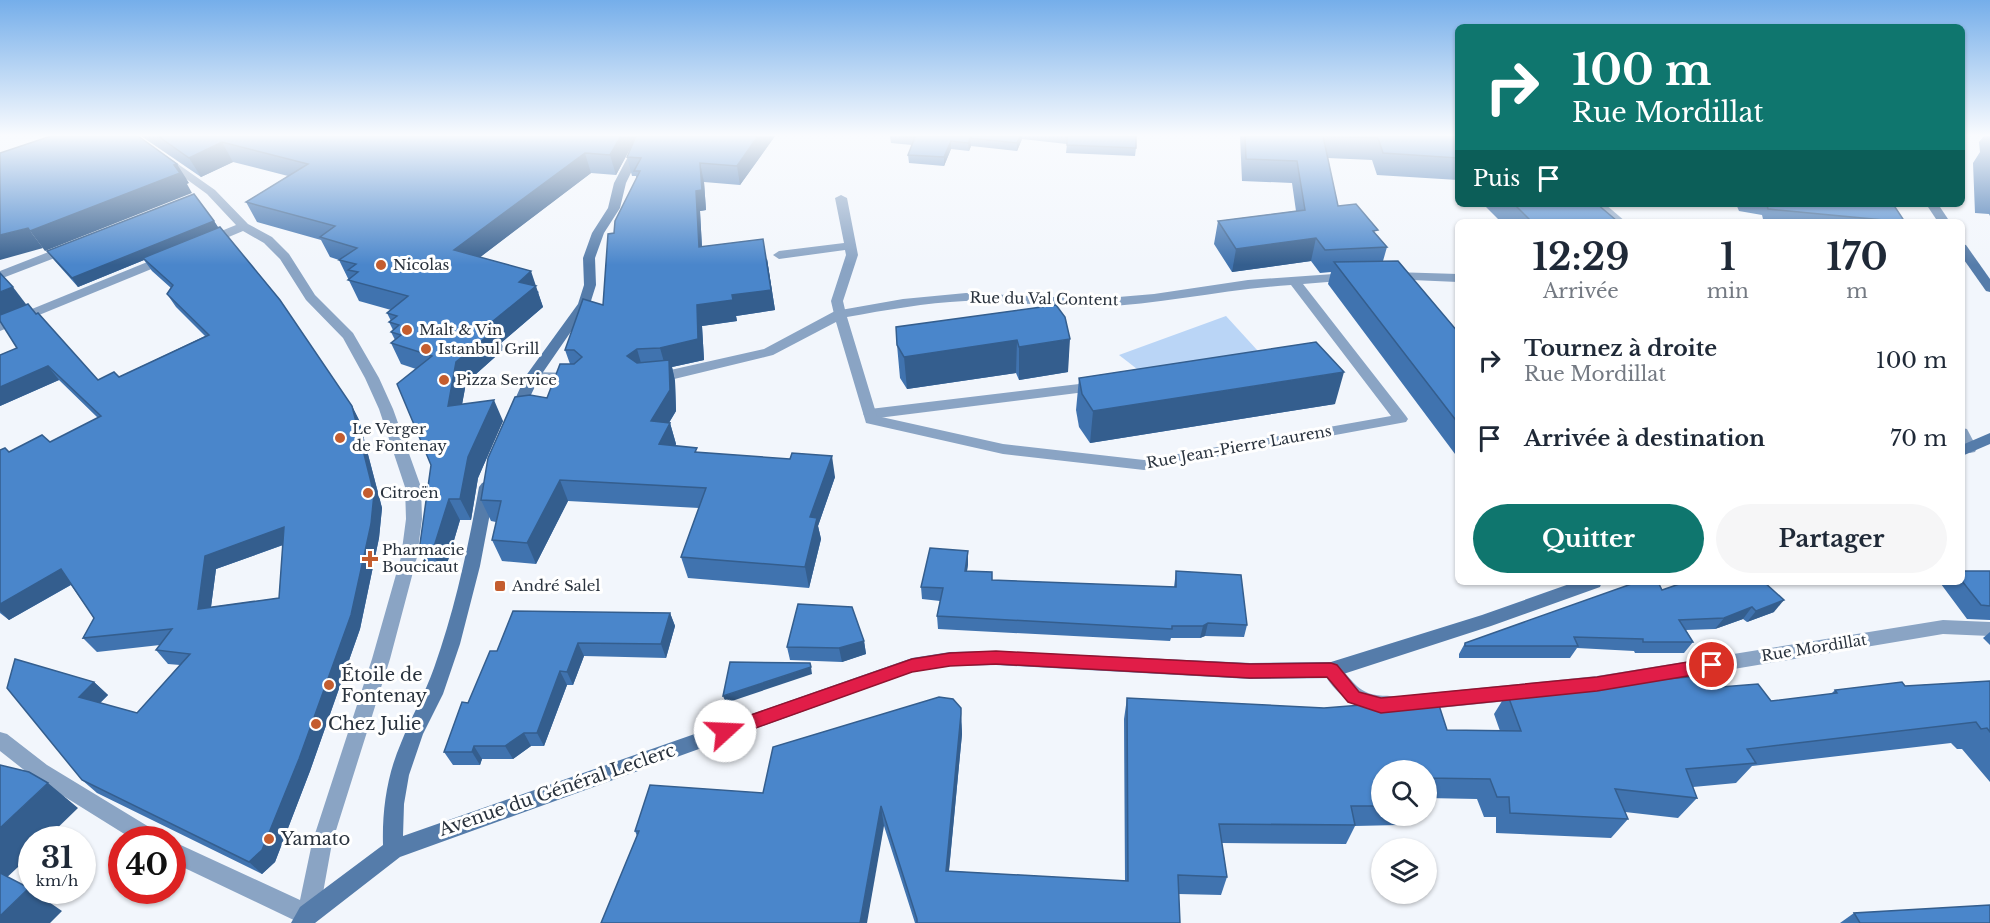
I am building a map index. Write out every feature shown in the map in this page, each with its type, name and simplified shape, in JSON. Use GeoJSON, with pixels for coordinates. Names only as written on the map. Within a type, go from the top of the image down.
{"type":"FeatureCollection","features":[{"type":"Feature","properties":{"kind":"street"},"geometry":{"type":"LineString","coordinates":[[186,858],[243,885],[305,919],[322,843],[381,659],[409,557],[414,519],[413,487],[386,409],[348,336],[310,297],[285,257],[268,240],[244,226],[187,179]]}},
{"type":"Feature","properties":{"kind":"street"},"geometry":{"type":"LineString","coordinates":[[510,426],[532,377],[584,304],[590,285],[589,258],[598,233],[614,208],[622,179]]}},
{"type":"Feature","properties":{"kind":"street"},"geometry":{"type":"LineString","coordinates":[[841,198],[852,255],[837,302],[870,414],[1106,386]]}},
{"type":"Feature","properties":{"kind":"street"},"geometry":{"type":"LineString","coordinates":[[1602,207],[1616,219]]}},
{"type":"Feature","properties":{"kind":"street"},"geometry":{"type":"LineString","coordinates":[[0,327],[244,226]]}},
{"type":"Feature","properties":{"kind":"street"},"geometry":{"type":"LineString","coordinates":[[0,275],[78,244]]}},
{"type":"Feature","properties":{"kind":"street"},"geometry":{"type":"LineString","coordinates":[[779,255],[850,246]]}},
{"type":"Feature","properties":{"kind":"street"},"geometry":{"type":"LineString","coordinates":[[1965,252],[1990,288]]}},
{"type":"Feature","properties":{"kind":"street","name":"Rue du Val Content"},"geometry":{"type":"LineString","coordinates":[[643,376],[666,376],[768,352],[840,314],[903,303],[966,297],[1095,303],[1154,298],[1248,284],[1294,280],[1369,276],[1455,278]]}},
{"type":"Feature","properties":{"kind":"street","name":"Rue Jean-Pierre Laurens"},"geometry":{"type":"LineString","coordinates":[[870,414],[871,420],[1003,448],[1144,465],[1401,419],[1294,280]]}},
{"type":"Feature","properties":{"kind":"street"},"geometry":{"type":"LineString","coordinates":[[532,377],[580,378]]}},
{"type":"Feature","properties":{"kind":"street"},"geometry":{"type":"LineString","coordinates":[[1966,450],[1990,438]]}},
{"type":"Feature","properties":{"kind":"street"},"geometry":{"type":"LineString","coordinates":[[393,850],[392,823],[395,789],[414,733],[434,695],[445,660],[474,562],[488,479],[493,468]]}},
{"type":"Feature","properties":{"kind":"street","name":"Avenue du Général Leclerc"},"geometry":{"type":"LineString","coordinates":[[305,919],[393,850],[446,829],[912,665],[950,659],[996,658],[1250,671],[1331,670],[1485,621],[1586,585]]}},
{"type":"Feature","properties":{"kind":"street","name":"Rue Mordillat"},"geometry":{"type":"LineString","coordinates":[[1331,670],[1354,697],[1381,706],[1597,684],[1943,627],[1990,629]]}},
{"type":"Feature","properties":{"kind":"street"},"geometry":{"type":"LineString","coordinates":[[0,740],[40,771],[129,826]]}},
{"type":"Feature","properties":{"kind":"shaded area"},"geometry":{"type":"Polygon","coordinates":[[[1226,316],[1268,362],[1159,386],[1119,355],[1226,316]]]}},
{"type":"Feature","properties":{"kind":"building"},"geometry":{"type":"Polygon","coordinates":[[[0,179],[164,179],[30,231],[28,228],[0,235],[0,179]]]}},
{"type":"Feature","properties":{"kind":"building"},"geometry":{"type":"Polygon","coordinates":[[[283,179],[550,179],[454,250],[531,271],[519,282],[536,286],[487,326],[496,329],[456,362],[448,406],[494,400],[468,457],[460,499],[449,499],[432,553],[419,551],[431,465],[397,384],[432,356],[391,343],[401,335],[391,332],[399,325],[389,322],[397,316],[387,313],[408,296],[348,280],[358,272],[348,270],[356,264],[339,260],[357,248],[320,237],[335,226],[246,202],[283,179]]]}},
{"type":"Feature","properties":{"kind":"building"},"geometry":{"type":"Polygon","coordinates":[[[636,179],[701,179],[702,190],[696,191],[699,247],[763,239],[771,290],[732,295],[733,300],[697,305],[698,339],[660,348],[637,349],[627,356],[637,363],[669,360],[670,390],[651,421],[670,423],[659,444],[697,448],[695,452],[790,459],[792,453],[832,456],[810,517],[817,518],[805,567],[681,557],[706,488],[560,480],[527,543],[492,540],[501,501],[481,500],[488,458],[515,397],[530,395],[547,398],[560,364],[574,364],[582,357],[574,350],[565,350],[583,299],[603,305],[608,234],[614,233],[615,221],[636,179]]]}},
{"type":"Feature","properties":{"kind":"building"},"geometry":{"type":"Polygon","coordinates":[[[1300,179],[1332,179],[1338,206],[1356,204],[1378,230],[1373,231],[1387,247],[1325,250],[1316,238],[1236,249],[1218,221],[1305,210],[1300,179]]]}},
{"type":"Feature","properties":{"kind":"building"},"geometry":{"type":"Polygon","coordinates":[[[194,194],[214,221],[72,278],[47,251],[194,194]]]}},
{"type":"Feature","properties":{"kind":"building"},"geometry":{"type":"Polygon","coordinates":[[[1517,207],[1601,207],[1615,219],[1529,219],[1517,207]]]}},
{"type":"Feature","properties":{"kind":"building"},"geometry":{"type":"Polygon","coordinates":[[[1768,207],[1895,207],[1903,219],[1873,219],[1768,209],[1768,207]]]}},
{"type":"Feature","properties":{"kind":"building"},"geometry":{"type":"Polygon","coordinates":[[[220,227],[280,300],[352,406],[374,494],[371,524],[351,615],[299,759],[262,850],[249,862],[186,831],[186,826],[176,826],[82,780],[7,688],[15,659],[94,682],[79,697],[137,713],[190,654],[156,650],[172,629],[83,638],[94,618],[61,569],[0,604],[0,450],[5,448],[9,452],[42,435],[50,442],[101,416],[48,366],[0,387],[0,355],[17,348],[0,321],[0,315],[28,304],[98,380],[114,372],[119,377],[209,335],[167,294],[173,285],[143,258],[220,227]],[[284,527],[205,556],[198,609],[279,598],[284,527]]]}},
{"type":"Feature","properties":{"kind":"building"},"geometry":{"type":"Polygon","coordinates":[[[1398,261],[1455,328],[1455,419],[1334,262],[1398,261]]]}},
{"type":"Feature","properties":{"kind":"building"},"geometry":{"type":"Polygon","coordinates":[[[0,273],[13,287],[0,292],[0,273]]]}},
{"type":"Feature","properties":{"kind":"building"},"geometry":{"type":"Polygon","coordinates":[[[1056,305],[1065,317],[1070,339],[1019,347],[1017,340],[904,357],[897,345],[896,327],[1056,305]]]}},
{"type":"Feature","properties":{"kind":"building"},"geometry":{"type":"Polygon","coordinates":[[[1316,342],[1344,372],[1093,411],[1082,394],[1079,378],[1316,342]]]}},
{"type":"Feature","properties":{"kind":"building"},"geometry":{"type":"Polygon","coordinates":[[[930,548],[968,551],[965,571],[992,572],[992,580],[1176,587],[1176,571],[1241,575],[1247,625],[1208,623],[1203,626],[1172,626],[1172,629],[937,616],[943,588],[921,587],[930,548]]]}},
{"type":"Feature","properties":{"kind":"building"},"geometry":{"type":"Polygon","coordinates":[[[1965,571],[1990,571],[1990,606],[1981,605],[1965,585],[1965,571]]]}},
{"type":"Feature","properties":{"kind":"building"},"geometry":{"type":"Polygon","coordinates":[[[1629,585],[1660,585],[1662,590],[1676,585],[1767,585],[1784,600],[1756,611],[1752,607],[1724,618],[1679,620],[1693,642],[1643,642],[1643,639],[1574,637],[1578,646],[1465,646],[1465,643],[1629,585]]]}},
{"type":"Feature","properties":{"kind":"building"},"geometry":{"type":"Polygon","coordinates":[[[798,604],[852,607],[864,641],[839,648],[787,647],[798,604]]]}},
{"type":"Feature","properties":{"kind":"building"},"geometry":{"type":"Polygon","coordinates":[[[513,611],[670,613],[661,644],[578,643],[567,672],[560,671],[537,733],[524,733],[505,746],[474,746],[472,752],[444,752],[462,702],[468,703],[490,651],[497,651],[513,611]]]}},
{"type":"Feature","properties":{"kind":"building"},"geometry":{"type":"Polygon","coordinates":[[[730,662],[810,663],[811,667],[723,696],[730,662]]]}},
{"type":"Feature","properties":{"kind":"building"},"geometry":{"type":"Polygon","coordinates":[[[1700,676],[1708,688],[1758,684],[1771,701],[1902,682],[1905,686],[1990,681],[1990,732],[1987,728],[1981,729],[1976,722],[1747,749],[1756,763],[1686,769],[1697,798],[1615,789],[1628,819],[1510,813],[1509,797],[1497,797],[1490,779],[1437,778],[1437,760],[1371,760],[1371,806],[1351,806],[1355,825],[1219,824],[1227,877],[1178,875],[1180,923],[917,923],[881,806],[860,923],[601,923],[639,831],[635,831],[650,785],[763,793],[773,747],[939,697],[953,699],[961,708],[946,871],[1128,881],[1127,698],[1324,708],[1437,699],[1447,730],[1521,731],[1507,693],[1700,676]]]}},
{"type":"Feature","properties":{"kind":"building"},"geometry":{"type":"Polygon","coordinates":[[[0,765],[29,772],[48,783],[0,828],[0,765]]]}},
{"type":"Feature","properties":{"kind":"building"},"geometry":{"type":"Polygon","coordinates":[[[0,873],[18,882],[18,899],[0,916],[0,873]]]}},
{"type":"Feature","properties":{"kind":"building"},"geometry":{"type":"Polygon","coordinates":[[[1990,905],[1990,923],[1860,923],[1854,913],[1990,905]]]}},
{"type":"Feature","properties":{"kind":"place","name":"Nicolas"},"geometry":{"type":"Point","coordinates":[381,265]}},
{"type":"Feature","properties":{"kind":"place","name":"Malt & Vin"},"geometry":{"type":"Point","coordinates":[407,330]}},
{"type":"Feature","properties":{"kind":"place","name":"Istanbul Grill"},"geometry":{"type":"Point","coordinates":[426,349]}},
{"type":"Feature","properties":{"kind":"place","name":"Pizza Service"},"geometry":{"type":"Point","coordinates":[444,380]}},
{"type":"Feature","properties":{"kind":"place","name":"Le Verger de Fontenay"},"geometry":{"type":"Point","coordinates":[340,438]}},
{"type":"Feature","properties":{"kind":"place","name":"Citroën"},"geometry":{"type":"Point","coordinates":[368,493]}},
{"type":"Feature","properties":{"kind":"place","name":"Pharmacie Boucicaut"},"geometry":{"type":"Point","coordinates":[370,559]}},
{"type":"Feature","properties":{"kind":"place","name":"André Salel"},"geometry":{"type":"Point","coordinates":[500,586]}},
{"type":"Feature","properties":{"kind":"place","name":"Étoile de Fontenay"},"geometry":{"type":"Point","coordinates":[329,685]}},
{"type":"Feature","properties":{"kind":"place","name":"Chez Julie"},"geometry":{"type":"Point","coordinates":[316,724]}},
{"type":"Feature","properties":{"kind":"place","name":"Yamato"},"geometry":{"type":"Point","coordinates":[269,839]}},
{"type":"Feature","properties":{"kind":"route"},"geometry":{"type":"LineString","coordinates":[[725,731],[912,665],[950,659],[996,658],[1250,671],[1331,670],[1354,697],[1381,706],[1597,684],[1712,665]]}}]}
